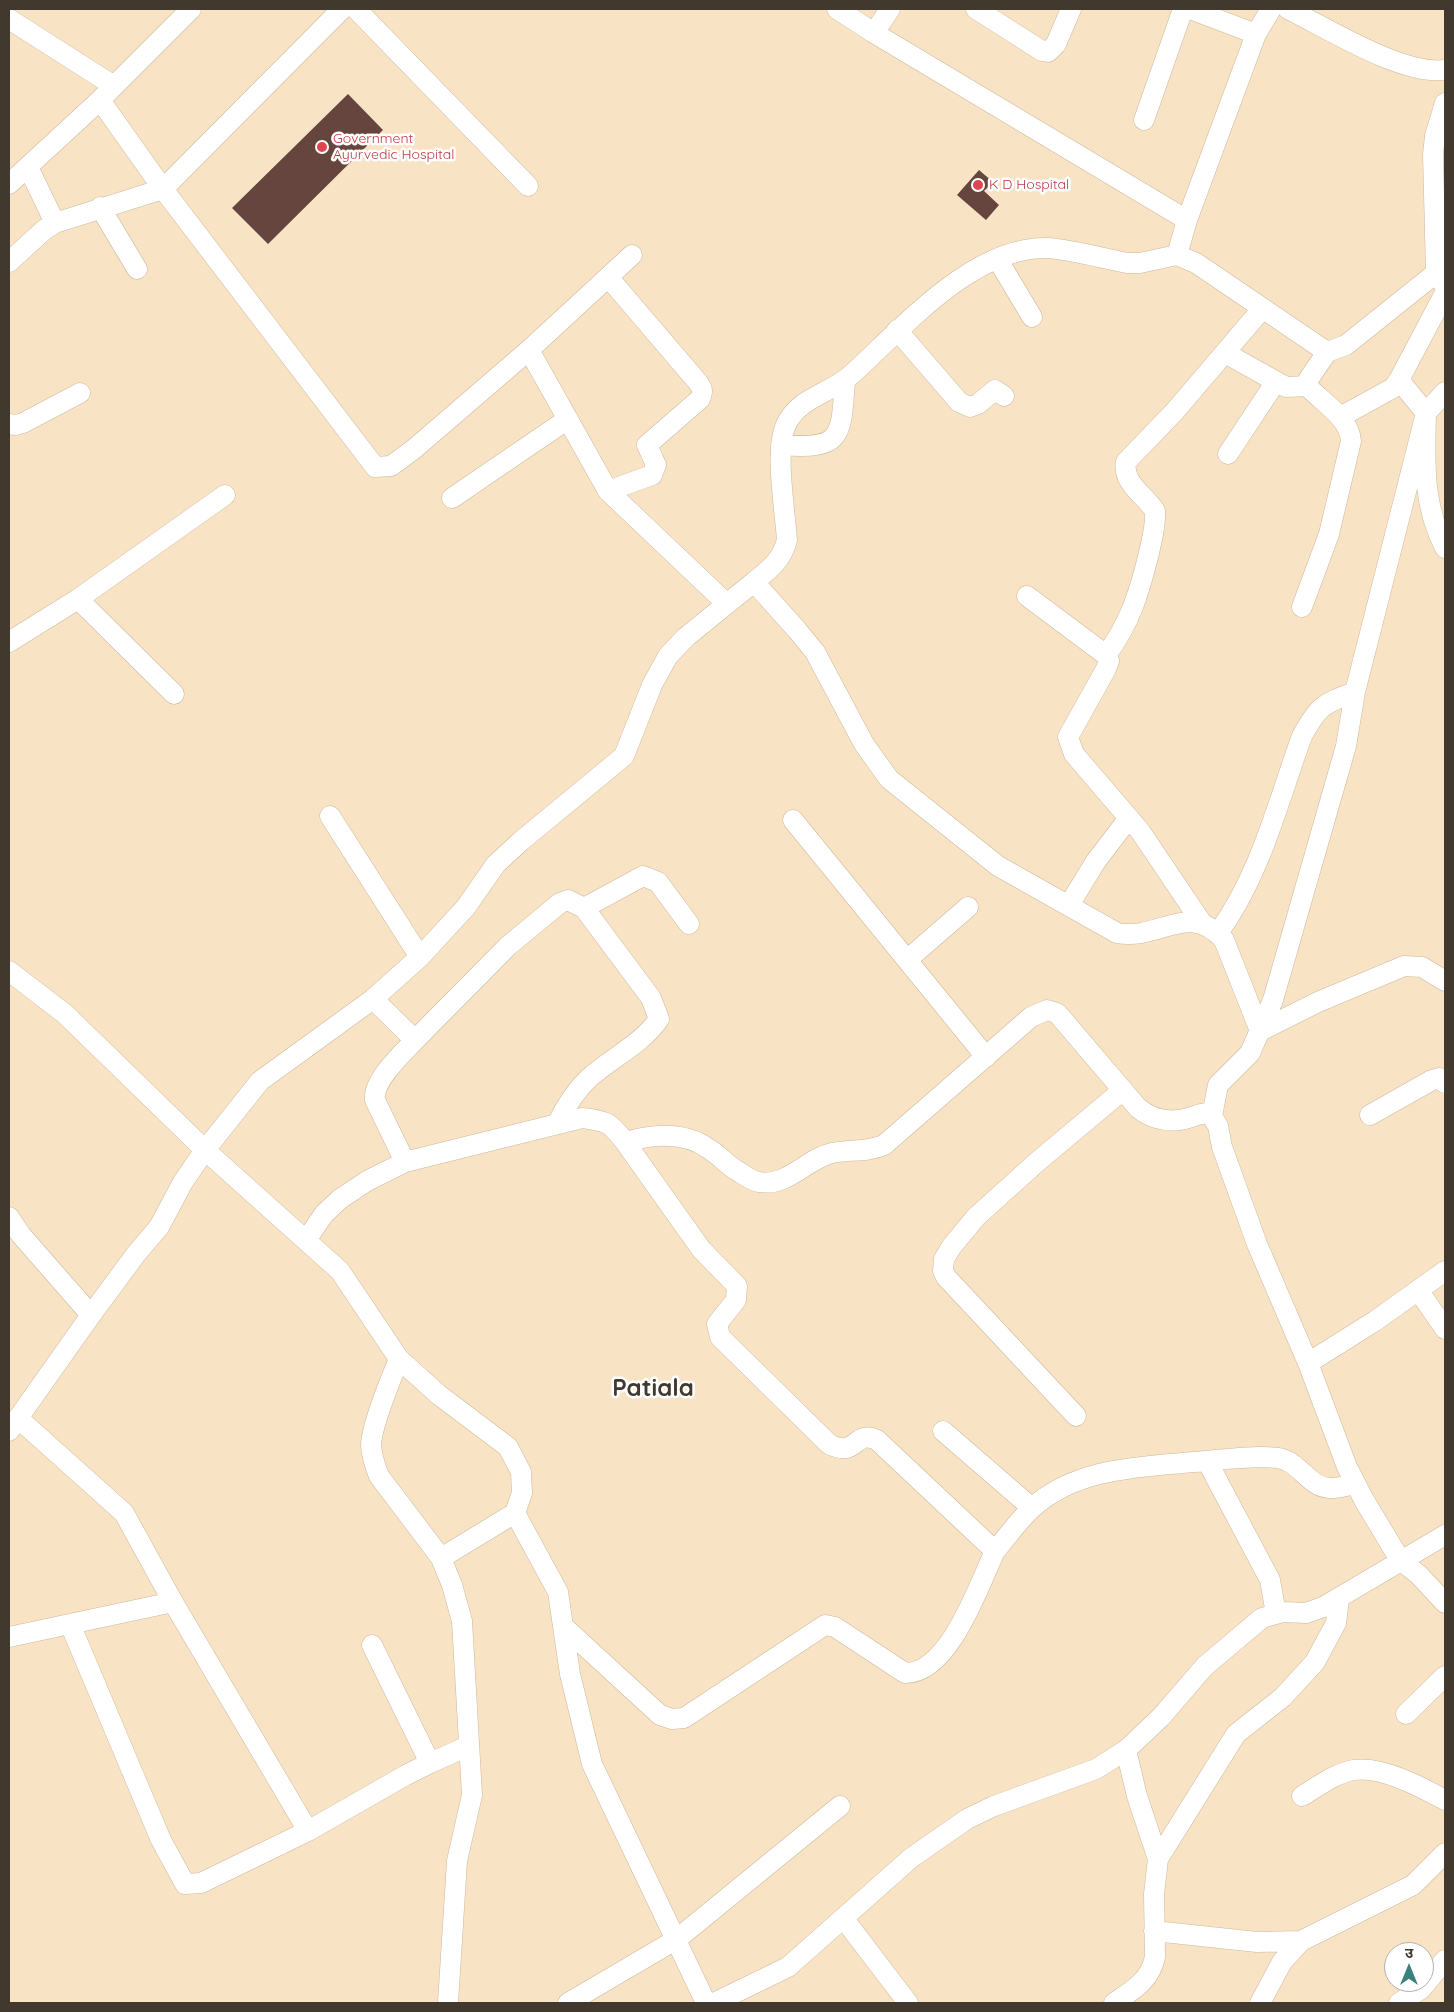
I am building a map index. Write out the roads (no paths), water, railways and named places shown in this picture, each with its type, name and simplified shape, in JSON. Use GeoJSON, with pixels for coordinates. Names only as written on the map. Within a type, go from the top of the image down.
{"type":"FeatureCollection","features":[{"type":"Feature","properties":{"kind":"street"},"geometry":{"type":"LineString","coordinates":[[9,184],[100,100],[191,9]]}},
{"type":"Feature","properties":{"kind":"street"},"geometry":{"type":"LineString","coordinates":[[9,262],[37,236],[55,223],[100,207],[163,189],[342,9]]}},
{"type":"Feature","properties":{"kind":"street"},"geometry":{"type":"LineString","coordinates":[[356,9],[528,186]]}},
{"type":"Feature","properties":{"kind":"street"},"geometry":{"type":"LineString","coordinates":[[837,9],[1187,220]]}},
{"type":"Feature","properties":{"kind":"street"},"geometry":{"type":"LineString","coordinates":[[874,33],[890,9]]}},
{"type":"Feature","properties":{"kind":"street"},"geometry":{"type":"LineString","coordinates":[[986,11],[1042,51],[1048,52],[1056,44],[1071,9]]}},
{"type":"Feature","properties":{"kind":"street"},"geometry":{"type":"LineString","coordinates":[[1144,120],[1183,9]]}},
{"type":"Feature","properties":{"kind":"street"},"geometry":{"type":"LineString","coordinates":[[1190,9],[1256,34]]}},
{"type":"Feature","properties":{"kind":"street"},"geometry":{"type":"LineString","coordinates":[[1177,255],[1187,220],[1256,34],[1271,9]]}},
{"type":"Feature","properties":{"kind":"street"},"geometry":{"type":"LineString","coordinates":[[1288,9],[1401,65],[1435,71],[1445,70]]}},
{"type":"Feature","properties":{"kind":"street"},"geometry":{"type":"LineString","coordinates":[[9,19],[114,86]]}},
{"type":"Feature","properties":{"kind":"street"},"geometry":{"type":"LineString","coordinates":[[100,100],[163,189],[375,467],[392,466],[414,449],[529,350],[632,255]]}},
{"type":"Feature","properties":{"kind":"street"},"geometry":{"type":"LineString","coordinates":[[1307,386],[1308,380],[1327,352],[1346,345],[1441,279],[1433,154],[1437,129],[1445,103]]}},
{"type":"Feature","properties":{"kind":"street"},"geometry":{"type":"LineString","coordinates":[[28,167],[55,223]]}},
{"type":"Feature","properties":{"kind":"street"},"geometry":{"type":"LineString","coordinates":[[100,207],[137,268]]}},
{"type":"Feature","properties":{"kind":"street"},"geometry":{"type":"LineString","coordinates":[[308,1832],[173,1602],[124,1513],[14,1425],[91,1315],[136,1254],[159,1227],[183,1182],[205,1150],[260,1081],[373,999],[420,957],[466,908],[496,864],[624,756],[652,685],[668,656],[727,604],[777,564],[784,553],[787,540],[781,446],[784,428],[792,414],[802,404],[845,380],[897,330],[958,281],[998,260],[1026,250],[1058,250],[1133,263],[1158,260],[1177,255],[1196,263],[1327,352]]}},
{"type":"Feature","properties":{"kind":"street"},"geometry":{"type":"LineString","coordinates":[[998,260],[1032,317]]}},
{"type":"Feature","properties":{"kind":"street"},"geometry":{"type":"LineString","coordinates":[[608,277],[702,388],[700,399],[647,445],[656,465],[652,475],[608,491]]}},
{"type":"Feature","properties":{"kind":"street"},"geometry":{"type":"LineString","coordinates":[[1340,417],[1385,393],[1399,380],[1445,293]]}},
{"type":"Feature","properties":{"kind":"street"},"geometry":{"type":"LineString","coordinates":[[1106,655],[1119,639],[1135,603],[1155,532],[1155,511],[1128,481],[1125,469],[1126,462],[1225,353],[1262,309]]}},
{"type":"Feature","properties":{"kind":"street"},"geometry":{"type":"LineString","coordinates":[[897,330],[959,402],[970,407],[978,404],[995,390],[1004,396]]}},
{"type":"Feature","properties":{"kind":"street"},"geometry":{"type":"LineString","coordinates":[[529,350],[608,491],[727,604]]}},
{"type":"Feature","properties":{"kind":"street"},"geometry":{"type":"LineString","coordinates":[[1225,353],[1275,382],[1291,388],[1307,386]]}},
{"type":"Feature","properties":{"kind":"street"},"geometry":{"type":"LineString","coordinates":[[781,446],[810,448],[823,446],[831,440],[842,420],[845,380]]}},
{"type":"Feature","properties":{"kind":"street"},"geometry":{"type":"LineString","coordinates":[[1399,380],[1426,413],[1425,481],[1428,504],[1445,548]]}},
{"type":"Feature","properties":{"kind":"street"},"geometry":{"type":"LineString","coordinates":[[1228,454],[1275,382]]}},
{"type":"Feature","properties":{"kind":"street"},"geometry":{"type":"LineString","coordinates":[[1302,607],[1329,534],[1351,441],[1349,429],[1340,417],[1307,386]]}},
{"type":"Feature","properties":{"kind":"street"},"geometry":{"type":"LineString","coordinates":[[1445,392],[1426,413],[1355,692],[1346,746],[1331,805],[1273,1000],[1250,1054],[1218,1085],[1212,1116],[1218,1126],[1222,1147],[1257,1244],[1308,1363],[1356,1484],[1400,1560],[1419,1575],[1445,1603]]}},
{"type":"Feature","properties":{"kind":"street"},"geometry":{"type":"LineString","coordinates":[[9,424],[23,423],[80,393]]}},
{"type":"Feature","properties":{"kind":"street"},"geometry":{"type":"LineString","coordinates":[[452,498],[568,420]]}},
{"type":"Feature","properties":{"kind":"street"},"geometry":{"type":"LineString","coordinates":[[9,642],[78,599],[225,495]]}},
{"type":"Feature","properties":{"kind":"street"},"geometry":{"type":"LineString","coordinates":[[754,582],[814,652],[864,744],[889,779],[998,866],[1117,932],[1127,934],[1146,932],[1184,922],[1210,928],[1230,917],[1250,880],[1302,736],[1313,716],[1326,703],[1355,692]]}},
{"type":"Feature","properties":{"kind":"street"},"geometry":{"type":"LineString","coordinates":[[1027,596],[1106,655],[1109,661],[1106,669],[1068,738],[1074,754],[1129,818],[1210,928],[1224,940],[1260,1031]]}},
{"type":"Feature","properties":{"kind":"street"},"geometry":{"type":"LineString","coordinates":[[78,599],[174,694]]}},
{"type":"Feature","properties":{"kind":"street"},"geometry":{"type":"LineString","coordinates":[[330,816],[420,957]]}},
{"type":"Feature","properties":{"kind":"street"},"geometry":{"type":"LineString","coordinates":[[1069,905],[1096,861],[1129,818]]}},
{"type":"Feature","properties":{"kind":"street"},"geometry":{"type":"LineString","coordinates":[[793,820],[986,1057]]}},
{"type":"Feature","properties":{"kind":"street"},"geometry":{"type":"LineString","coordinates":[[584,908],[630,882],[648,876],[658,882],[689,924]]}},
{"type":"Feature","properties":{"kind":"street"},"geometry":{"type":"LineString","coordinates":[[406,1162],[375,1100],[374,1093],[380,1081],[415,1040],[508,946],[560,902],[568,900],[584,908],[651,998],[659,1019],[651,1030],[588,1079],[570,1099],[558,1122]]}},
{"type":"Feature","properties":{"kind":"street"},"geometry":{"type":"LineString","coordinates":[[907,960],[968,908]]}},
{"type":"Feature","properties":{"kind":"street"},"geometry":{"type":"LineString","coordinates":[[1260,1031],[1318,1002],[1404,966],[1422,967],[1445,981]]}},
{"type":"Feature","properties":{"kind":"street"},"geometry":{"type":"LineString","coordinates":[[9,971],[65,1014],[205,1150],[307,1239],[340,1271],[399,1359],[439,1394],[508,1447],[521,1472],[522,1493],[515,1514],[441,1558]]}},
{"type":"Feature","properties":{"kind":"street"},"geometry":{"type":"LineString","coordinates":[[373,999],[415,1040]]}},
{"type":"Feature","properties":{"kind":"street"},"geometry":{"type":"LineString","coordinates":[[625,1142],[650,1135],[689,1138],[709,1148],[729,1166],[756,1182],[770,1183],[788,1176],[832,1153],[870,1151],[884,1145],[1032,1016],[1048,1010],[1057,1013],[1065,1020],[1138,1108],[1146,1115],[1160,1120],[1179,1120],[1200,1114],[1212,1116]]}},
{"type":"Feature","properties":{"kind":"street"},"geometry":{"type":"LineString","coordinates":[[1370,1115],[1432,1080],[1439,1078],[1445,1083]]}},
{"type":"Feature","properties":{"kind":"street"},"geometry":{"type":"LineString","coordinates":[[1076,1416],[946,1276],[943,1266],[952,1246],[976,1217],[1037,1162],[1123,1090]]}},
{"type":"Feature","properties":{"kind":"street"},"geometry":{"type":"LineString","coordinates":[[307,1239],[324,1214],[340,1199],[367,1181],[406,1162],[558,1122],[582,1118],[598,1120],[613,1126],[691,1236],[737,1286],[736,1300],[717,1324],[720,1338],[829,1444],[839,1449],[849,1448],[862,1437],[868,1436],[876,1440],[995,1551]]}},
{"type":"Feature","properties":{"kind":"street"},"geometry":{"type":"LineString","coordinates":[[9,1217],[21,1235],[91,1315]]}},
{"type":"Feature","properties":{"kind":"street"},"geometry":{"type":"LineString","coordinates":[[1308,1363],[1375,1321],[1445,1271]]}},
{"type":"Feature","properties":{"kind":"street"},"geometry":{"type":"LineString","coordinates":[[1418,1290],[1445,1329]]}},
{"type":"Feature","properties":{"kind":"street"},"geometry":{"type":"LineString","coordinates":[[399,1359],[384,1398],[371,1444],[373,1462],[380,1476],[441,1558],[452,1585],[462,1621],[472,1794],[457,1861],[448,2003]]}},
{"type":"Feature","properties":{"kind":"street"},"geometry":{"type":"LineString","coordinates":[[943,1431],[1032,1508]]}},
{"type":"Feature","properties":{"kind":"street"},"geometry":{"type":"LineString","coordinates":[[563,1626],[660,1716],[672,1719],[684,1718],[825,1626],[835,1628],[905,1673],[923,1670],[933,1663],[954,1637],[995,1551],[1032,1508],[1075,1481],[1089,1476],[1114,1471],[1207,1461],[1280,1458],[1296,1465],[1322,1487],[1331,1489],[1356,1484]]}},
{"type":"Feature","properties":{"kind":"street"},"geometry":{"type":"LineString","coordinates":[[1207,1461],[1270,1580],[1276,1614]]}},
{"type":"Feature","properties":{"kind":"street"},"geometry":{"type":"LineString","coordinates":[[515,1514],[558,1592],[574,1692],[592,1764],[677,1938],[706,2003]]}},
{"type":"Feature","properties":{"kind":"street"},"geometry":{"type":"LineString","coordinates":[[714,2003],[788,1967],[911,1858],[967,1819],[994,1806],[1096,1768],[1126,1750],[1161,1717],[1205,1666],[1262,1618],[1276,1614],[1306,1613],[1339,1599],[1400,1560],[1445,1535]]}},
{"type":"Feature","properties":{"kind":"street"},"geometry":{"type":"LineString","coordinates":[[1158,1859],[1236,1734],[1283,1697],[1315,1662],[1336,1623],[1339,1599]]}},
{"type":"Feature","properties":{"kind":"street"},"geometry":{"type":"LineString","coordinates":[[9,1637],[173,1602]]}},
{"type":"Feature","properties":{"kind":"street"},"geometry":{"type":"LineString","coordinates":[[70,1624],[160,1840],[185,1884],[200,1883],[308,1832],[406,1775],[468,1746]]}},
{"type":"Feature","properties":{"kind":"street"},"geometry":{"type":"LineString","coordinates":[[372,1645],[430,1763]]}},
{"type":"Feature","properties":{"kind":"street"},"geometry":{"type":"LineString","coordinates":[[1406,1714],[1445,1676]]}},
{"type":"Feature","properties":{"kind":"street"},"geometry":{"type":"LineString","coordinates":[[1114,2003],[1144,1994],[1153,1966],[1154,1894],[1158,1859],[1137,1796],[1126,1750]]}},
{"type":"Feature","properties":{"kind":"street"},"geometry":{"type":"LineString","coordinates":[[1302,1796],[1337,1776],[1354,1770],[1366,1770],[1410,1782],[1445,1800]]}},
{"type":"Feature","properties":{"kind":"street"},"geometry":{"type":"LineString","coordinates":[[568,2003],[677,1938],[840,1806]]}},
{"type":"Feature","properties":{"kind":"street"},"geometry":{"type":"LineString","coordinates":[[1260,2003],[1282,1962],[1301,1942],[1413,1885],[1445,1853]]}},
{"type":"Feature","properties":{"kind":"street"},"geometry":{"type":"LineString","coordinates":[[844,1919],[908,2003]]}},
{"type":"Feature","properties":{"kind":"street"},"geometry":{"type":"LineString","coordinates":[[1154,1931],[1257,1942],[1301,1942]]}},
{"type":"Feature","properties":{"kind":"street"},"geometry":{"type":"LineString","coordinates":[[1399,2003],[1421,1989],[1445,1960]]}},
{"type":"Feature","properties":{"kind":"place","name":"Government Ayurvedic Hospital"},"geometry":{"type":"Point","coordinates":[322,147]}},
{"type":"Feature","properties":{"kind":"place","name":"K D Hospital"},"geometry":{"type":"Point","coordinates":[978,185]}},
{"type":"Feature","properties":{"kind":"district","name":"Patiala"},"geometry":{"type":"Point","coordinates":[653,1389]}}]}
